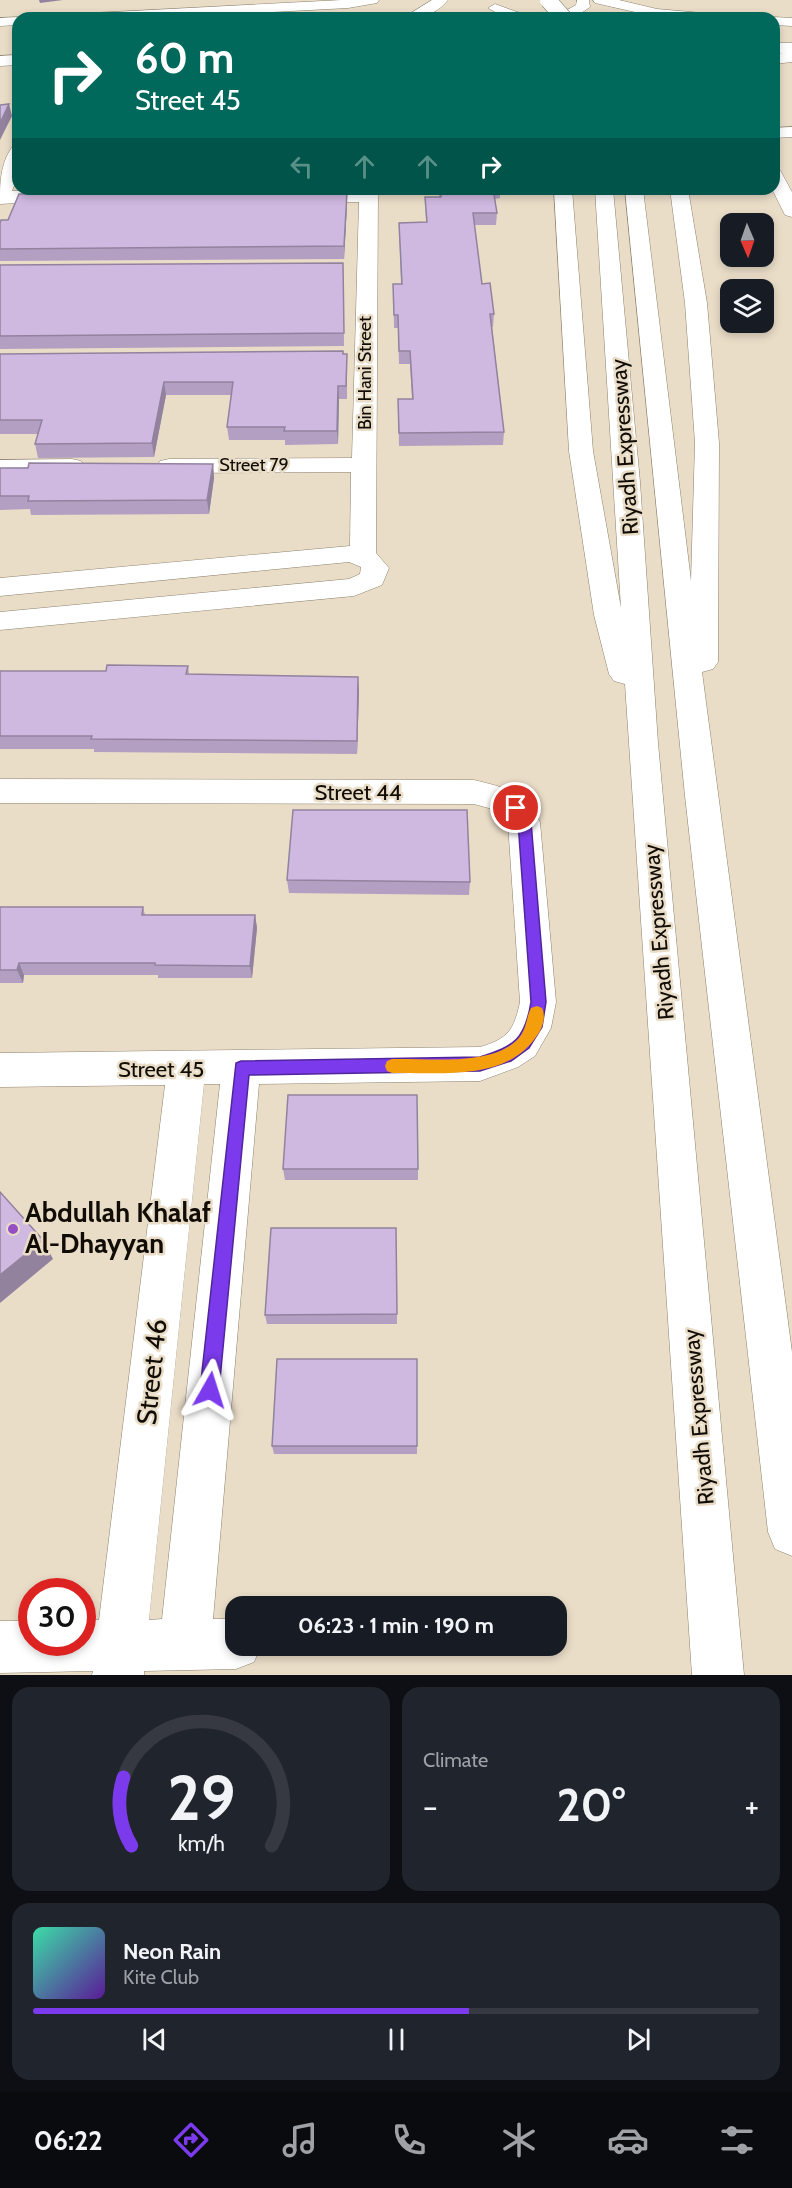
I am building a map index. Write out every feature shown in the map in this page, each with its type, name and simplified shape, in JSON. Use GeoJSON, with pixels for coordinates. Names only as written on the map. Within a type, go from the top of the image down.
{"type":"FeatureCollection","features":[{"type":"Feature","properties":{"kind":"main road"},"geometry":{"type":"LineString","coordinates":[[299,7],[338,0]]}},
{"type":"Feature","properties":{"kind":"main road"},"geometry":{"type":"LineString","coordinates":[[197,12],[348,4],[372,0]]}},
{"type":"Feature","properties":{"kind":"main road"},"geometry":{"type":"LineString","coordinates":[[422,12],[441,0]]}},
{"type":"Feature","properties":{"kind":"main road"},"geometry":{"type":"LineString","coordinates":[[548,0],[559,12]]}},
{"type":"Feature","properties":{"kind":"main road"},"geometry":{"type":"LineString","coordinates":[[600,0],[638,10],[657,12]]}},
{"type":"Feature","properties":{"kind":"main road"},"geometry":{"type":"LineString","coordinates":[[574,12],[583,7],[582,1]]}},
{"type":"Feature","properties":{"kind":"main road"},"geometry":{"type":"LineString","coordinates":[[12,166],[0,197],[84,196]]}},
{"type":"Feature","properties":{"kind":"main road"},"geometry":{"type":"LineString","coordinates":[[780,186],[792,211]]}},
{"type":"Feature","properties":{"kind":"main road"},"geometry":{"type":"LineString","coordinates":[[286,196],[307,195]]}},
{"type":"Feature","properties":{"kind":"main road","name":"Bin Hani Street"},"geometry":{"type":"LineString","coordinates":[[363,557],[369,195]]}},
{"type":"Feature","properties":{"kind":"main road"},"geometry":{"type":"LineString","coordinates":[[563,195],[581,451],[608,615],[643,743]]}},
{"type":"Feature","properties":{"kind":"main road","name":"Riyadh Expressway"},"geometry":{"type":"LineString","coordinates":[[604,195],[627,482],[643,743],[718,1675]]}},
{"type":"Feature","properties":{"kind":"main road","name":"Riyadh Expressway"},"geometry":{"type":"LineString","coordinates":[[635,195],[701,796],[792,1532]]}},
{"type":"Feature","properties":{"kind":"main road"},"geometry":{"type":"LineString","coordinates":[[678,195],[696,303],[707,443],[701,796]]}},
{"type":"Feature","properties":{"kind":"main road"},"geometry":{"type":"LineString","coordinates":[[342,267],[366,267]]}},
{"type":"Feature","properties":{"kind":"main road"},"geometry":{"type":"LineString","coordinates":[[342,356],[366,355]]}},
{"type":"Feature","properties":{"kind":"main road","name":"Street 79"},"geometry":{"type":"LineString","coordinates":[[141,466],[365,465]]}},
{"type":"Feature","properties":{"kind":"main road"},"geometry":{"type":"LineString","coordinates":[[0,467],[94,466]]}},
{"type":"Feature","properties":{"kind":"main road"},"geometry":{"type":"LineString","coordinates":[[0,586],[349,554],[363,557],[372,562],[376,568],[375,574],[364,585],[354,588],[0,621]]}},
{"type":"Feature","properties":{"kind":"main road","name":"Street 44"},"geometry":{"type":"LineString","coordinates":[[0,792],[474,792],[500,798],[516,808],[524,822],[538,1002]]}},
{"type":"Feature","properties":{"kind":"main road","name":"Street 45"},"geometry":{"type":"LineString","coordinates":[[0,1070],[480,1064],[506,1056],[524,1043],[535,1027],[538,1002]]}},
{"type":"Feature","properties":{"kind":"main road"},"geometry":{"type":"LineString","coordinates":[[185,1643],[241,1068]]}},
{"type":"Feature","properties":{"kind":"main road","name":"Street 46"},"geometry":{"type":"LineString","coordinates":[[120,1660],[186,1069]]}},
{"type":"Feature","properties":{"kind":"main road"},"geometry":{"type":"LineString","coordinates":[[0,1647],[120,1660],[185,1643],[225,1644]]}},
{"type":"Feature","properties":{"kind":"building"},"geometry":{"type":"Polygon","coordinates":[[[9,104],[0,123],[0,105],[9,104]]]}},
{"type":"Feature","properties":{"kind":"building"},"geometry":{"type":"Polygon","coordinates":[[[19,195],[347,195],[344,246],[0,249],[0,223],[1,220],[8,220],[19,195]]]}},
{"type":"Feature","properties":{"kind":"building"},"geometry":{"type":"Polygon","coordinates":[[[441,195],[494,195],[497,213],[473,213],[482,284],[490,283],[494,314],[490,314],[504,432],[399,433],[398,399],[413,399],[410,351],[399,351],[398,315],[394,315],[393,284],[402,284],[399,223],[427,222],[425,197],[441,197],[441,195]]]}},
{"type":"Feature","properties":{"kind":"building"},"geometry":{"type":"Polygon","coordinates":[[[343,263],[344,333],[0,336],[0,265],[343,263]]]}},
{"type":"Feature","properties":{"kind":"building"},"geometry":{"type":"Polygon","coordinates":[[[343,351],[343,354],[347,354],[346,386],[338,386],[337,431],[284,431],[285,427],[227,427],[233,382],[164,382],[152,443],[35,444],[42,420],[0,420],[0,354],[343,351]]]}},
{"type":"Feature","properties":{"kind":"building"},"geometry":{"type":"Polygon","coordinates":[[[29,463],[213,464],[207,500],[28,501],[29,496],[0,496],[0,468],[28,468],[29,463]]]}},
{"type":"Feature","properties":{"kind":"building"},"geometry":{"type":"Polygon","coordinates":[[[107,665],[188,666],[186,674],[358,677],[357,741],[0,736],[0,671],[106,671],[107,665]]]}},
{"type":"Feature","properties":{"kind":"building"},"geometry":{"type":"Polygon","coordinates":[[[293,810],[467,810],[470,882],[287,880],[293,810]]]}},
{"type":"Feature","properties":{"kind":"building"},"geometry":{"type":"Polygon","coordinates":[[[0,907],[143,907],[142,915],[255,915],[250,966],[19,963],[17,970],[0,970],[0,907]]]}},
{"type":"Feature","properties":{"kind":"building"},"geometry":{"type":"Polygon","coordinates":[[[288,1095],[417,1095],[418,1169],[283,1169],[288,1095]]]}},
{"type":"Feature","properties":{"kind":"building"},"geometry":{"type":"Polygon","coordinates":[[[0,1192],[43,1240],[0,1275],[0,1192]]]}},
{"type":"Feature","properties":{"kind":"building"},"geometry":{"type":"Polygon","coordinates":[[[271,1228],[396,1228],[397,1314],[265,1315],[271,1228]]]}},
{"type":"Feature","properties":{"kind":"building"},"geometry":{"type":"Polygon","coordinates":[[[277,1359],[417,1359],[417,1446],[272,1446],[277,1359]]]}},
{"type":"Feature","properties":{"kind":"slow traffic"},"geometry":{"type":"LineString","coordinates":[[392,1066],[480,1064],[506,1056],[524,1043],[535,1027],[537,1013]]}},
{"type":"Feature","properties":{"kind":"place","name":"Abdullah Khalaf Al-Dhayyan"},"geometry":{"type":"Point","coordinates":[13,1229]}},
{"type":"Feature","properties":{"kind":"route"},"geometry":{"type":"LineString","coordinates":[[210,1390],[241,1068],[480,1064],[506,1056],[524,1043],[535,1027],[538,1002],[524,822],[516,808]]}}]}
